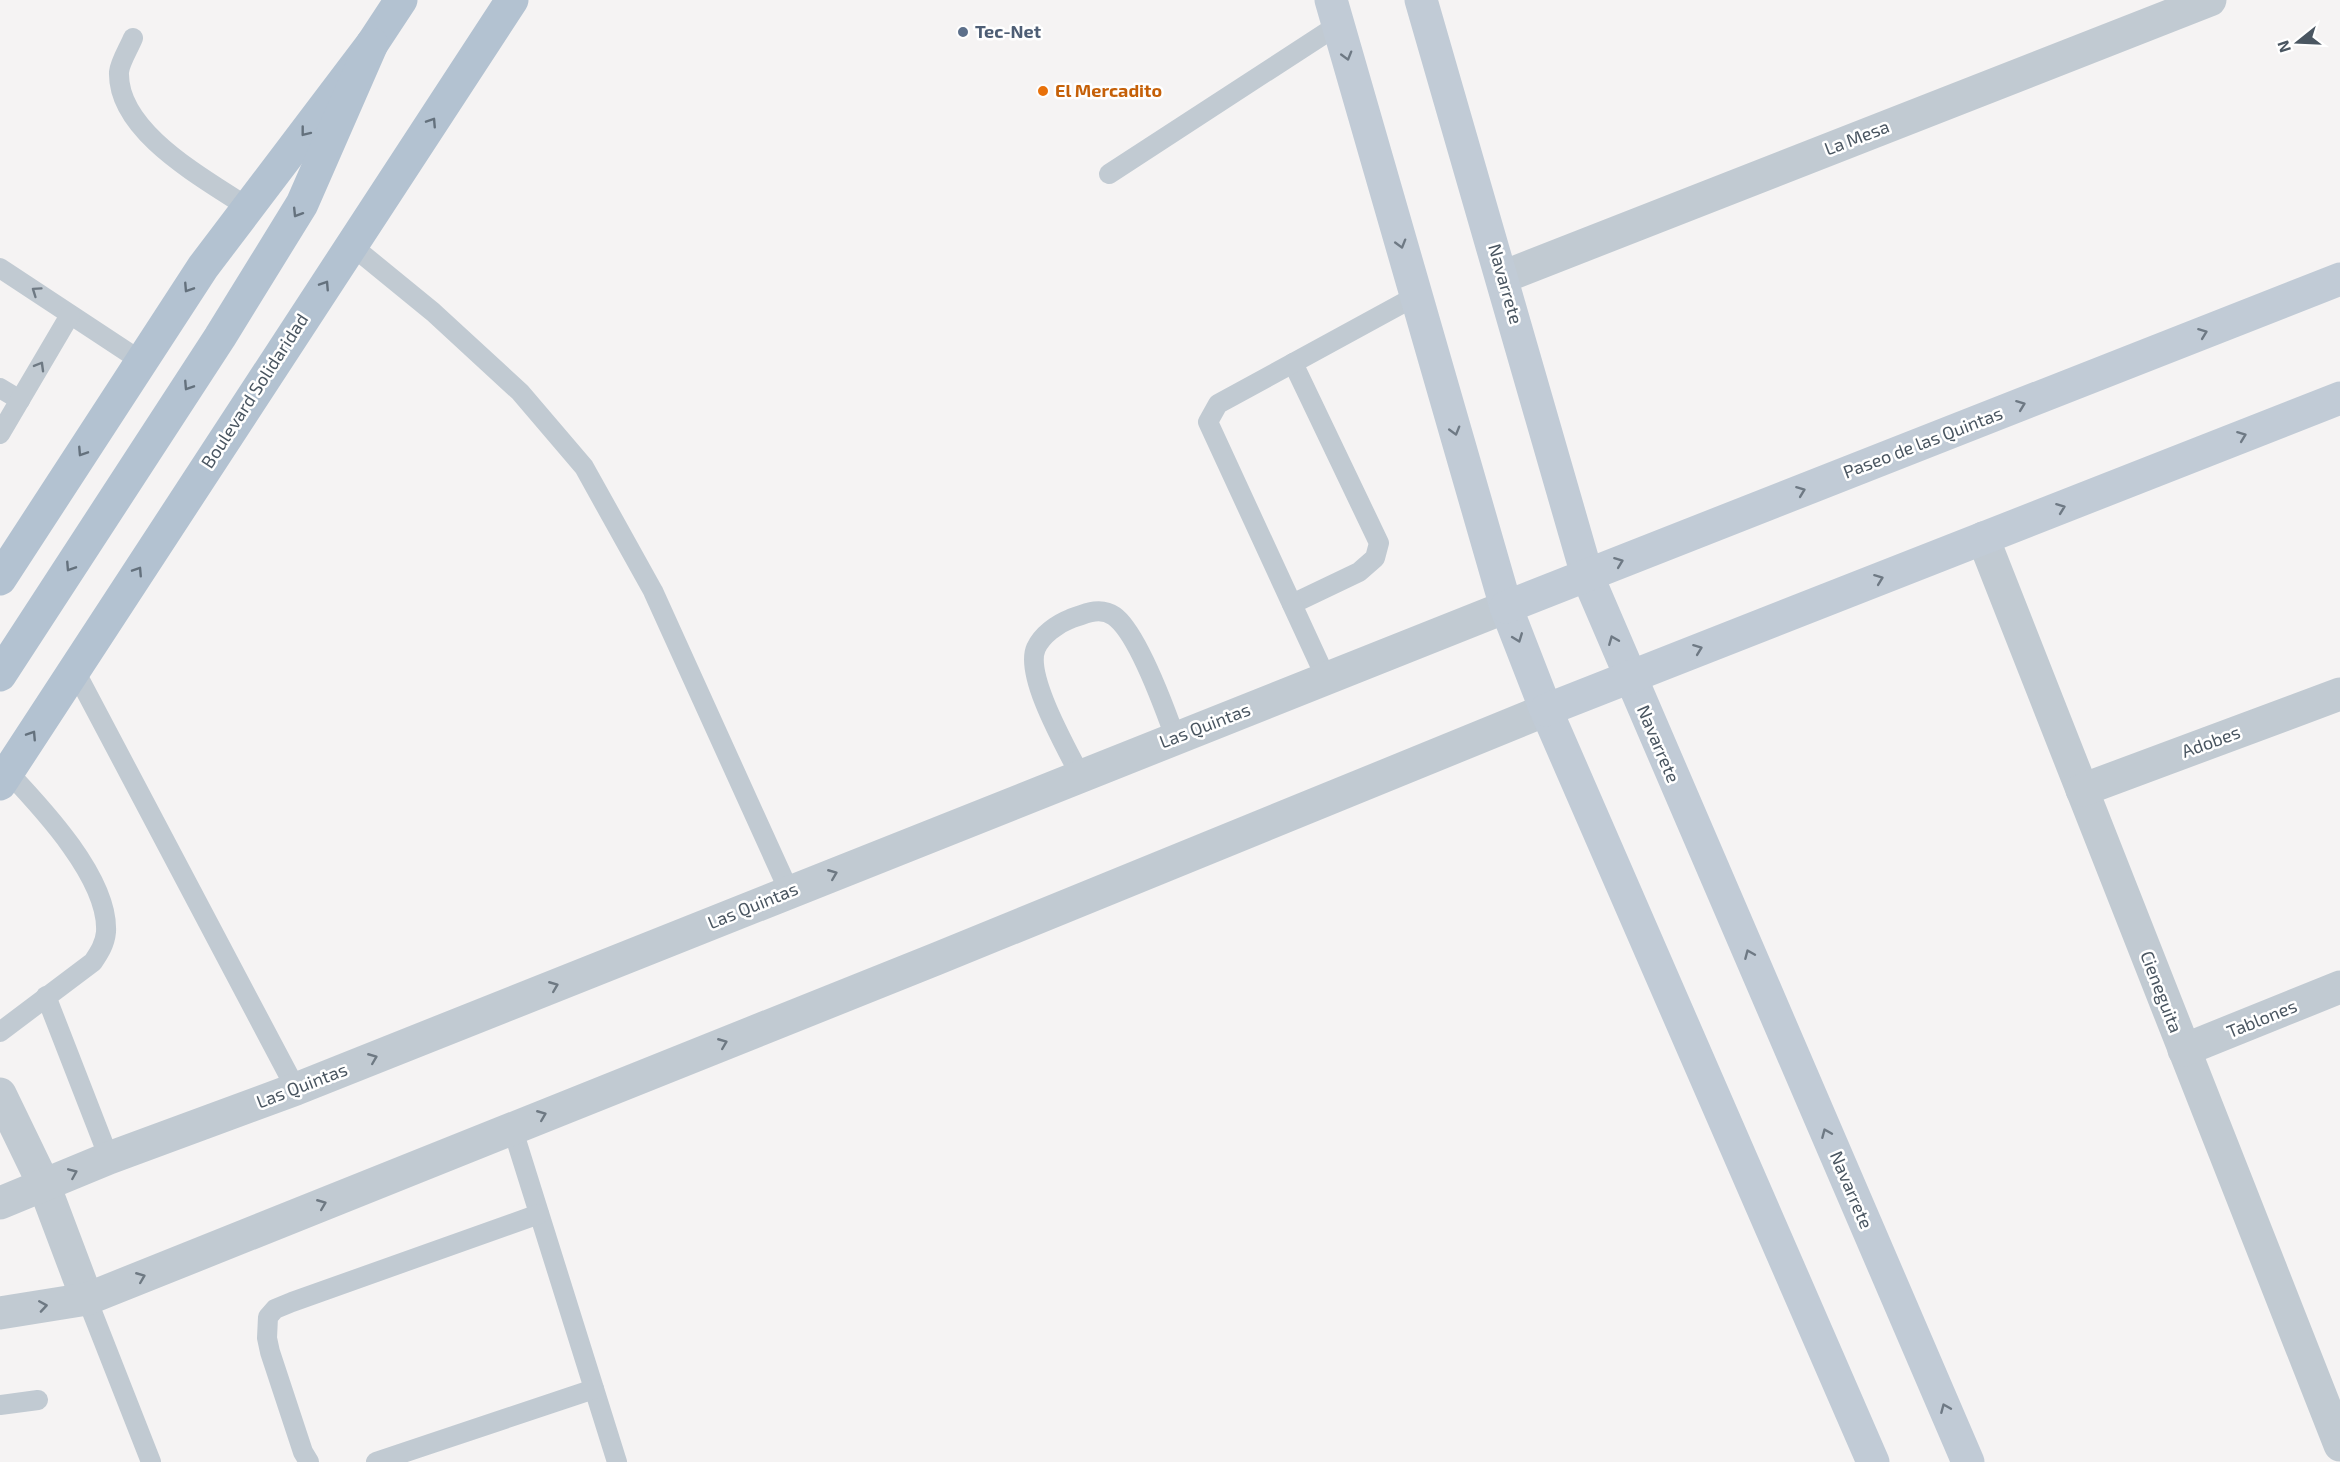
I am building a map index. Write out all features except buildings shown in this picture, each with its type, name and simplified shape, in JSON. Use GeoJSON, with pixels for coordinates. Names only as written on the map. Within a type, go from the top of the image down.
{"type":"FeatureCollection","features":[{"type":"Feature","properties":{"kind":"main road"},"geometry":{"type":"LineString","coordinates":[[0,579],[202,267],[372,44],[401,0]]}},
{"type":"Feature","properties":{"kind":"main road","name":"Navarrete"},"geometry":{"type":"LineString","coordinates":[[1429,2],[1587,575],[1628,676],[1968,1462]]}},
{"type":"Feature","properties":{"kind":"main road","name":"Boulevard Solidaridad"},"geometry":{"type":"LineString","coordinates":[[4,778],[509,3]]}},
{"type":"Feature","properties":{"kind":"main road"},"geometry":{"type":"LineString","coordinates":[[1335,12],[1506,607],[1546,710],[1873,1462]]}},
{"type":"Feature","properties":{"kind":"main road"},"geometry":{"type":"LineString","coordinates":[[0,675],[220,337],[302,204],[372,44]]}},
{"type":"Feature","properties":{"kind":"main road","name":"Paseo de las Quintas"},"geometry":{"type":"LineString","coordinates":[[1506,607],[2340,279]]}},
{"type":"Feature","properties":{"kind":"main road"},"geometry":{"type":"LineString","coordinates":[[1546,710],[2340,398]]}},
{"type":"Feature","properties":{"kind":"street","name":"La Mesa"},"geometry":{"type":"LineString","coordinates":[[1503,277],[2210,0]]}},
{"type":"Feature","properties":{"kind":"street","name":"Cieneguita"},"geometry":{"type":"LineString","coordinates":[[1983,538],[2340,1445]]}},
{"type":"Feature","properties":{"kind":"street","name":"Las Quintas"},"geometry":{"type":"LineString","coordinates":[[0,1203],[109,1158],[296,1089],[1506,607]]}},
{"type":"Feature","properties":{"kind":"street","name":"Adobes"},"geometry":{"type":"LineString","coordinates":[[2082,789],[2340,694]]}},
{"type":"Feature","properties":{"kind":"street"},"geometry":{"type":"LineString","coordinates":[[0,1313],[87,1299],[1546,710]]}},
{"type":"Feature","properties":{"kind":"street","name":"Tablones"},"geometry":{"type":"LineString","coordinates":[[2184,1050],[2340,987]]}},
{"type":"Feature","properties":{"kind":"street"},"geometry":{"type":"LineString","coordinates":[[0,1094],[44,1185],[87,1299]]}},
{"type":"Feature","properties":{"kind":"lane"},"geometry":{"type":"LineString","coordinates":[[1109,174],[1335,12]]}},
{"type":"Feature","properties":{"kind":"lane"},"geometry":{"type":"LineString","coordinates":[[133,38],[119,71],[124,95],[137,123],[160,146],[247,207]]}},
{"type":"Feature","properties":{"kind":"lane"},"geometry":{"type":"LineString","coordinates":[[351,245],[434,312],[520,392],[584,467],[653,591],[789,891]]}},
{"type":"Feature","properties":{"kind":"lane"},"geometry":{"type":"LineString","coordinates":[[0,268],[141,361]]}},
{"type":"Feature","properties":{"kind":"lane"},"geometry":{"type":"LineString","coordinates":[[1326,678],[1208,422],[1218,404],[1416,296]]}},
{"type":"Feature","properties":{"kind":"lane"},"geometry":{"type":"LineString","coordinates":[[0,435],[70,315]]}},
{"type":"Feature","properties":{"kind":"lane"},"geometry":{"type":"LineString","coordinates":[[1292,604],[1359,572],[1375,558],[1378,543],[1293,363]]}},
{"type":"Feature","properties":{"kind":"lane"},"geometry":{"type":"LineString","coordinates":[[0,388],[20,400]]}},
{"type":"Feature","properties":{"kind":"lane"},"geometry":{"type":"LineString","coordinates":[[1080,775],[1052,720],[1034,666],[1035,649],[1045,635],[1063,622],[1093,610],[1113,615],[1133,641],[1162,702],[1175,737]]}},
{"type":"Feature","properties":{"kind":"lane"},"geometry":{"type":"LineString","coordinates":[[74,669],[296,1089]]}},
{"type":"Feature","properties":{"kind":"lane"},"geometry":{"type":"LineString","coordinates":[[0,1032],[46,996],[75,978],[93,962],[103,946],[105,917],[88,874],[63,835],[4,778]]}},
{"type":"Feature","properties":{"kind":"lane"},"geometry":{"type":"LineString","coordinates":[[46,996],[109,1158]]}},
{"type":"Feature","properties":{"kind":"lane"},"geometry":{"type":"LineString","coordinates":[[512,1127],[617,1462]]}},
{"type":"Feature","properties":{"kind":"lane"},"geometry":{"type":"LineString","coordinates":[[309,1462],[303,1452],[270,1352],[267,1338],[268,1317],[292,1302],[539,1214]]}},
{"type":"Feature","properties":{"kind":"lane"},"geometry":{"type":"LineString","coordinates":[[87,1299],[151,1462]]}},
{"type":"Feature","properties":{"kind":"lane"},"geometry":{"type":"LineString","coordinates":[[376,1462],[594,1389]]}},
{"type":"Feature","properties":{"kind":"lane"},"geometry":{"type":"LineString","coordinates":[[0,1405],[38,1401]]}},
{"type":"Feature","properties":{"kind":"place","name":"Tec-Net"},"geometry":{"type":"Point","coordinates":[963,32]}},
{"type":"Feature","properties":{"kind":"place","name":"El Mercadito"},"geometry":{"type":"Point","coordinates":[1043,91]}}]}
